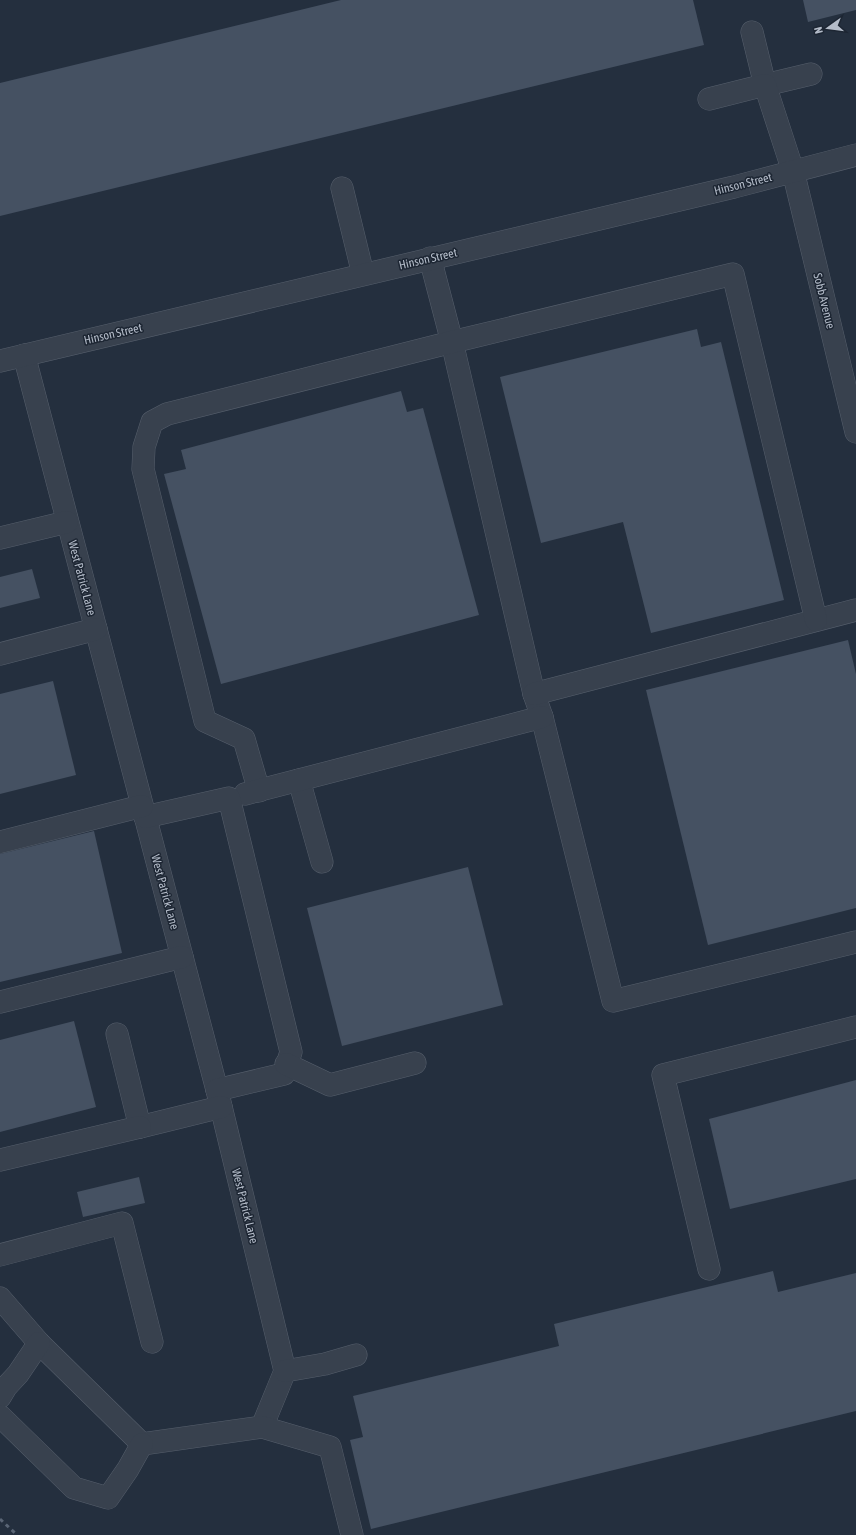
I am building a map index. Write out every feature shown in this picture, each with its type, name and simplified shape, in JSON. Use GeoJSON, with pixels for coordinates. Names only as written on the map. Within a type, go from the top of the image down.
{"type":"FeatureCollection","features":[{"type":"Feature","properties":{"kind":"street","name":"Sobb Avenue"},"geometry":{"type":"LineString","coordinates":[[752,32],[765,85],[793,171],[856,432]]}},
{"type":"Feature","properties":{"kind":"street"},"geometry":{"type":"LineString","coordinates":[[709,99],[811,74]]}},
{"type":"Feature","properties":{"kind":"street","name":"Hinson Street"},"geometry":{"type":"LineString","coordinates":[[0,361],[734,186],[856,155]]}},
{"type":"Feature","properties":{"kind":"street"},"geometry":{"type":"LineString","coordinates":[[342,188],[364,274]]}},
{"type":"Feature","properties":{"kind":"street"},"geometry":{"type":"LineString","coordinates":[[430,258],[452,342],[534,694],[542,717],[612,1001],[856,942]]}},
{"type":"Feature","properties":{"kind":"street"},"geometry":{"type":"LineString","coordinates":[[259,790],[244,740],[205,721],[143,469],[144,447],[152,422],[167,414],[452,342],[733,274],[816,620]]}},
{"type":"Feature","properties":{"kind":"street","name":"West Patrick Lane"},"geometry":{"type":"LineString","coordinates":[[24,355],[219,1099],[285,1371]]}},
{"type":"Feature","properties":{"kind":"street"},"geometry":{"type":"LineString","coordinates":[[0,538],[67,522]]}},
{"type":"Feature","properties":{"kind":"street"},"geometry":{"type":"LineString","coordinates":[[534,694],[856,610]]}},
{"type":"Feature","properties":{"kind":"street"},"geometry":{"type":"LineString","coordinates":[[0,654],[96,629]]}},
{"type":"Feature","properties":{"kind":"street"},"geometry":{"type":"LineString","coordinates":[[0,842],[144,812],[229,798],[542,717]]}},
{"type":"Feature","properties":{"kind":"street"},"geometry":{"type":"LineString","coordinates":[[299,780],[322,862]]}},
{"type":"Feature","properties":{"kind":"street"},"geometry":{"type":"LineString","coordinates":[[0,1160],[140,1127],[284,1074],[291,1052],[229,798]]}},
{"type":"Feature","properties":{"kind":"street"},"geometry":{"type":"LineString","coordinates":[[0,1002],[182,957]]}},
{"type":"Feature","properties":{"kind":"street"},"geometry":{"type":"LineString","coordinates":[[709,1269],[663,1075],[856,1027]]}},
{"type":"Feature","properties":{"kind":"street"},"geometry":{"type":"LineString","coordinates":[[117,1034],[140,1127]]}},
{"type":"Feature","properties":{"kind":"street"},"geometry":{"type":"LineString","coordinates":[[286,1064],[330,1085],[415,1063]]}},
{"type":"Feature","properties":{"kind":"street"},"geometry":{"type":"LineString","coordinates":[[0,1254],[122,1223],[152,1342]]}},
{"type":"Feature","properties":{"kind":"street"},"geometry":{"type":"LineString","coordinates":[[0,1298],[39,1343],[142,1444]]}},
{"type":"Feature","properties":{"kind":"street"},"geometry":{"type":"LineString","coordinates":[[0,1397],[39,1343]]}},
{"type":"Feature","properties":{"kind":"street"},"geometry":{"type":"LineString","coordinates":[[262,1427],[285,1371],[325,1364],[356,1356]]}},
{"type":"Feature","properties":{"kind":"street"},"geometry":{"type":"LineString","coordinates":[[0,1416],[74,1488],[108,1498],[128,1469],[142,1444]]}},
{"type":"Feature","properties":{"kind":"street"},"geometry":{"type":"LineString","coordinates":[[142,1444],[262,1427],[330,1447],[352,1535]]}},
{"type":"Feature","properties":{"kind":"building"},"geometry":{"type":"Polygon","coordinates":[[[341,0],[693,0],[704,45],[0,216],[0,83],[341,0]]]}},
{"type":"Feature","properties":{"kind":"building"},"geometry":{"type":"Polygon","coordinates":[[[803,0],[856,0],[856,10],[808,22],[803,0]]]}},
{"type":"Feature","properties":{"kind":"building"},"geometry":{"type":"Polygon","coordinates":[[[697,329],[701,347],[721,342],[784,600],[651,633],[623,522],[541,543],[500,377],[697,329]]]}},
{"type":"Feature","properties":{"kind":"building"},"geometry":{"type":"Polygon","coordinates":[[[401,391],[407,412],[423,408],[479,615],[221,684],[164,474],[186,469],[181,450],[401,391]]]}},
{"type":"Feature","properties":{"kind":"building"},"geometry":{"type":"Polygon","coordinates":[[[32,569],[40,598],[0,608],[0,577],[32,569]]]}},
{"type":"Feature","properties":{"kind":"building"},"geometry":{"type":"Polygon","coordinates":[[[848,640],[856,674],[856,908],[708,945],[646,690],[848,640]]]}},
{"type":"Feature","properties":{"kind":"building"},"geometry":{"type":"Polygon","coordinates":[[[53,681],[76,775],[0,794],[0,694],[53,681]]]}},
{"type":"Feature","properties":{"kind":"building"},"geometry":{"type":"Polygon","coordinates":[[[94,831],[122,953],[0,982],[0,854],[94,831]]]}},
{"type":"Feature","properties":{"kind":"building"},"geometry":{"type":"Polygon","coordinates":[[[468,867],[503,1005],[342,1046],[307,908],[468,867]]]}},
{"type":"Feature","properties":{"kind":"building"},"geometry":{"type":"Polygon","coordinates":[[[74,1021],[96,1107],[0,1132],[0,1040],[74,1021]]]}},
{"type":"Feature","properties":{"kind":"building"},"geometry":{"type":"Polygon","coordinates":[[[856,1080],[856,1179],[730,1209],[709,1119],[856,1080]]]}},
{"type":"Feature","properties":{"kind":"building"},"geometry":{"type":"Polygon","coordinates":[[[139,1177],[145,1203],[83,1217],[77,1192],[139,1177]]]}},
{"type":"Feature","properties":{"kind":"building"},"geometry":{"type":"Polygon","coordinates":[[[773,1271],[778,1292],[856,1273],[856,1411],[371,1529],[350,1440],[363,1437],[353,1396],[559,1346],[554,1324],[773,1271]]]}},
{"type":"Feature","properties":{"kind":"railway"},"geometry":{"type":"LineString","coordinates":[[0,1519],[17,1535]]}}]}
